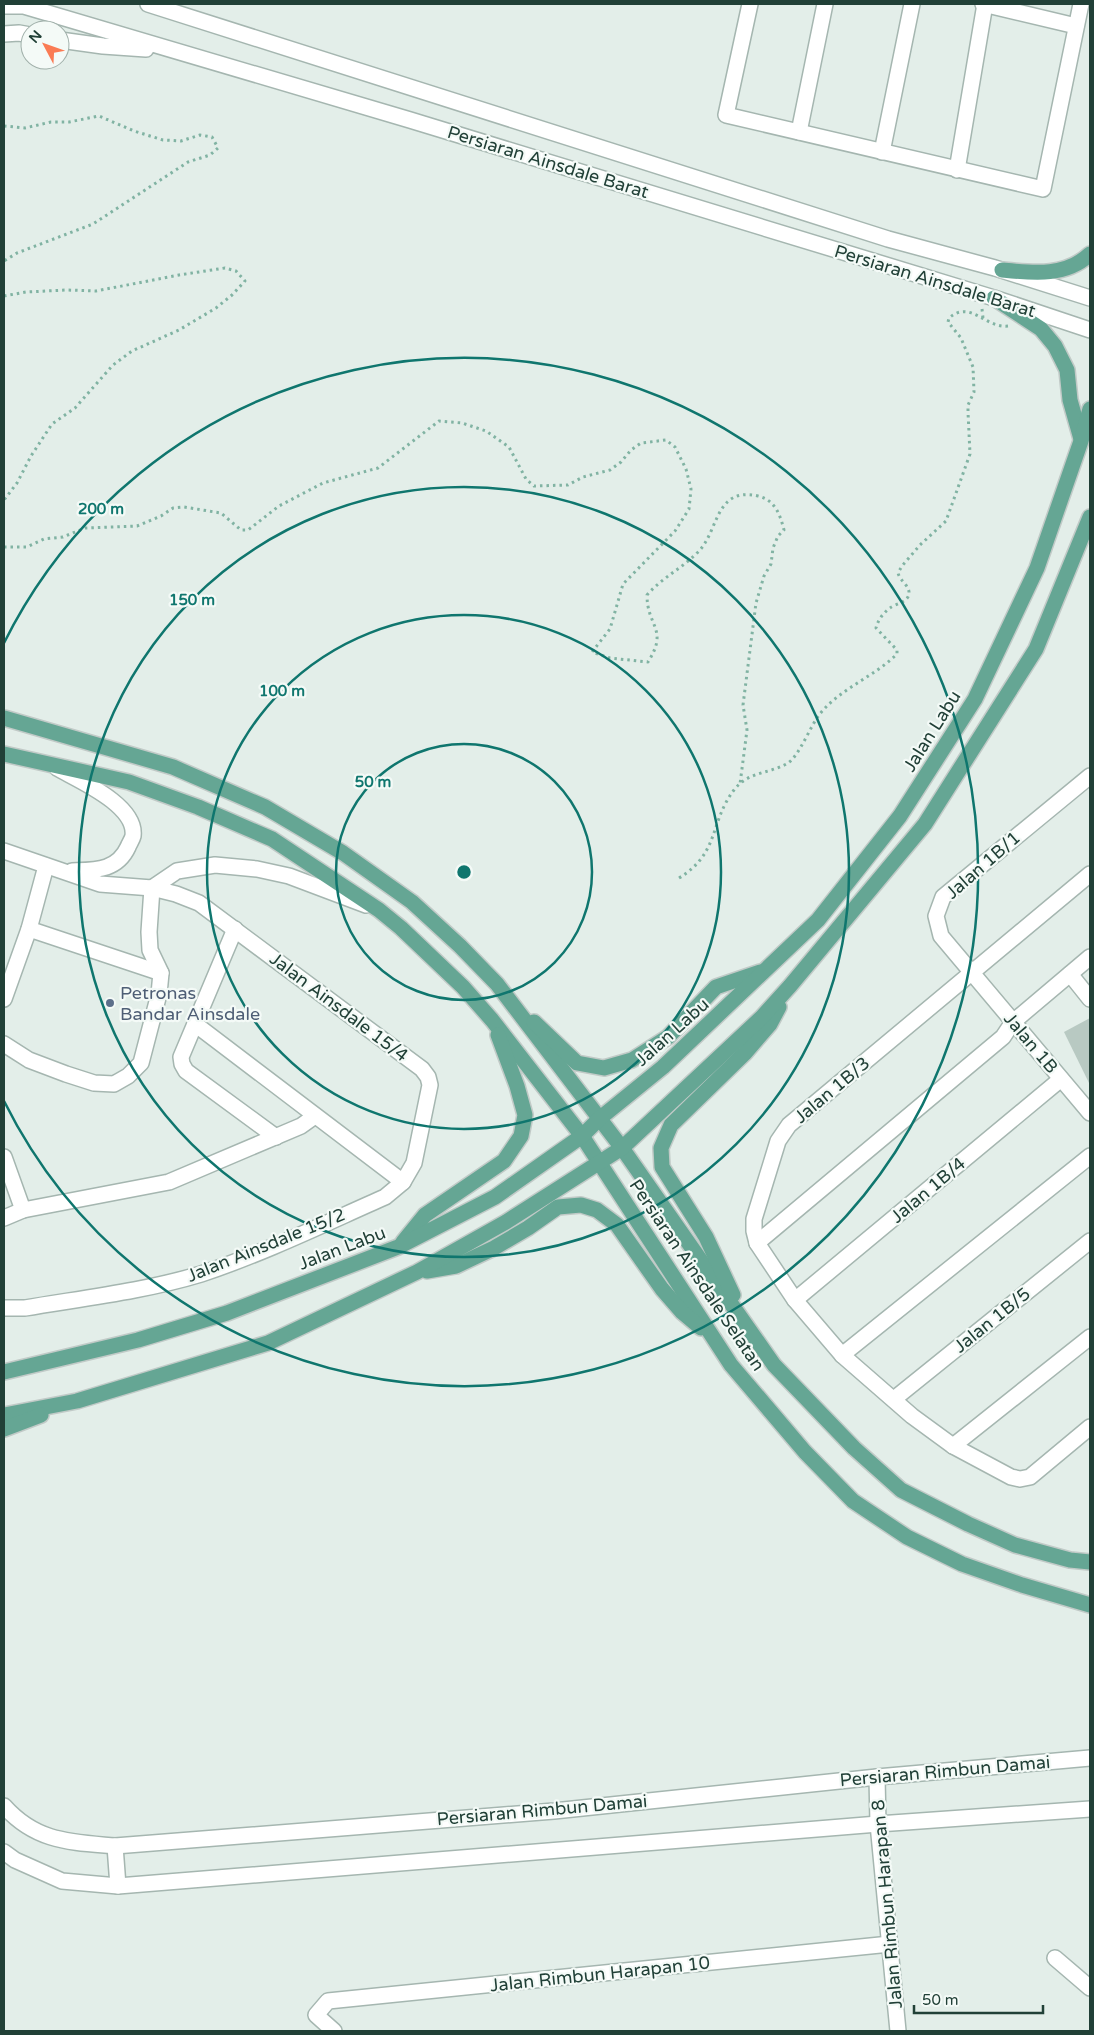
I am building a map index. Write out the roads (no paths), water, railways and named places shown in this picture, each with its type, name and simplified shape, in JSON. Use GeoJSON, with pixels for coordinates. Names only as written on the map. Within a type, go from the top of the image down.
{"type":"FeatureCollection","features":[{"type":"Feature","properties":{"kind":"main road"},"geometry":{"type":"LineString","coordinates":[[1002,270],[1037,273],[1060,271],[1090,254]]}},
{"type":"Feature","properties":{"kind":"main road"},"geometry":{"type":"LineString","coordinates":[[994,298],[1041,329],[1055,346],[1067,370],[1070,400],[1081,440]]}},
{"type":"Feature","properties":{"kind":"main road","name":"Jalan Labu"},"geometry":{"type":"LineString","coordinates":[[4,1372],[138,1340],[226,1313],[398,1247],[495,1197],[582,1136],[599,1119],[663,1067],[818,920],[900,816],[975,699],[1037,568],[1090,410]]}},
{"type":"Feature","properties":{"kind":"main road"},"geometry":{"type":"LineString","coordinates":[[4,1429],[77,1401],[268,1343],[417,1272],[506,1222],[600,1164],[622,1148],[762,1017],[925,824],[1036,649],[1086,532],[1090,517]]}},
{"type":"Feature","properties":{"kind":"main road"},"geometry":{"type":"LineString","coordinates":[[4,718],[173,767],[265,807],[343,853],[412,902],[460,946],[497,984],[511,1003],[554,1039],[577,1062],[604,1068],[632,1060],[668,1037],[716,987],[766,970]]}},
{"type":"Feature","properties":{"kind":"main road","name":"Persiaran Ainsdale Selatan"},"geometry":{"type":"LineString","coordinates":[[4,754],[129,782],[198,807],[272,839],[379,910],[401,928],[492,1020],[582,1136],[731,1365],[805,1452],[853,1501],[907,1537],[962,1564],[1022,1585],[1090,1605]]}},
{"type":"Feature","properties":{"kind":"main road"},"geometry":{"type":"LineString","coordinates":[[743,1320],[723,1270],[706,1237],[662,1167],[661,1148],[671,1125],[745,1052],[770,1024],[790,986]]}},
{"type":"Feature","properties":{"kind":"main road","name":"Persiaran Ainsdale Selatan"},"geometry":{"type":"LineString","coordinates":[[511,1003],[622,1148],[774,1365],[854,1448],[901,1490],[1015,1546],[1070,1560],[1090,1562]]}},
{"type":"Feature","properties":{"kind":"main road"},"geometry":{"type":"LineString","coordinates":[[398,1247],[425,1215],[504,1161],[520,1136],[525,1115],[517,1086],[492,1020]]}},
{"type":"Feature","properties":{"kind":"main road"},"geometry":{"type":"LineString","coordinates":[[417,1272],[456,1266],[511,1238],[558,1207],[581,1206],[597,1210],[617,1225],[662,1289],[682,1312],[712,1337]]}},
{"type":"Feature","properties":{"kind":"main road"},"geometry":{"type":"LineString","coordinates":[[4,1414],[77,1401]]}},
{"type":"Feature","properties":{"kind":"street","name":"Persiaran Ainsdale Barat"},"geometry":{"type":"LineString","coordinates":[[148,4],[888,239],[1002,270],[1090,298]]}},
{"type":"Feature","properties":{"kind":"street"},"geometry":{"type":"LineString","coordinates":[[750,4],[726,115],[1043,190],[1081,4]]}},
{"type":"Feature","properties":{"kind":"street"},"geometry":{"type":"LineString","coordinates":[[799,132],[824,4]]}},
{"type":"Feature","properties":{"kind":"street"},"geometry":{"type":"LineString","coordinates":[[882,152],[912,4]]}},
{"type":"Feature","properties":{"kind":"street"},"geometry":{"type":"LineString","coordinates":[[957,170],[985,4],[1076,26]]}},
{"type":"Feature","properties":{"kind":"street","name":"Persiaran Ainsdale Barat"},"geometry":{"type":"LineString","coordinates":[[4,6],[24,6],[178,50],[994,298],[1090,330]]}},
{"type":"Feature","properties":{"kind":"street"},"geometry":{"type":"LineString","coordinates":[[4,34],[20,33]]}},
{"type":"Feature","properties":{"kind":"street"},"geometry":{"type":"LineString","coordinates":[[70,41],[102,46],[178,50]]}},
{"type":"Feature","properties":{"kind":"street"},"geometry":{"type":"LineString","coordinates":[[48,763],[104,794],[129,819],[133,836],[124,855],[105,869],[66,872]]}},
{"type":"Feature","properties":{"kind":"street","name":"Jalan 1B/1"},"geometry":{"type":"LineString","coordinates":[[971,973],[941,936],[936,916],[943,897],[1090,776]]}},
{"type":"Feature","properties":{"kind":"street","name":"Jalan Ainsdale 15/4"},"geometry":{"type":"LineString","coordinates":[[4,851],[100,884],[152,888],[176,894],[199,903],[422,1069],[428,1077],[430,1084],[414,1163],[402,1182]]}},
{"type":"Feature","properties":{"kind":"street"},"geometry":{"type":"LineString","coordinates":[[4,1044],[29,1060],[94,1083],[114,1084],[128,1076],[141,1062],[159,994],[161,973],[150,950],[149,932],[152,888],[176,871],[215,865],[257,869],[289,876],[379,910]]}},
{"type":"Feature","properties":{"kind":"street"},"geometry":{"type":"LineString","coordinates":[[4,999],[29,929],[46,866]]}},
{"type":"Feature","properties":{"kind":"street","name":"Jalan 1B/3"},"geometry":{"type":"LineString","coordinates":[[757,1243],[754,1231],[754,1218],[778,1141],[789,1125],[1090,874]]}},
{"type":"Feature","properties":{"kind":"street"},"geometry":{"type":"LineString","coordinates":[[29,929],[161,973]]}},
{"type":"Feature","properties":{"kind":"street"},"geometry":{"type":"LineString","coordinates":[[235,929],[181,1057],[182,1064],[186,1070],[276,1137]]}},
{"type":"Feature","properties":{"kind":"street"},"geometry":{"type":"LineString","coordinates":[[1090,957],[1013,1022],[1003,1037],[757,1243],[795,1300],[842,1355],[953,1446],[1011,1476],[1020,1478],[1030,1477],[1090,1427]]}},
{"type":"Feature","properties":{"kind":"street","name":"Jalan 1B"},"geometry":{"type":"LineString","coordinates":[[971,973],[1090,1113]]}},
{"type":"Feature","properties":{"kind":"street"},"geometry":{"type":"LineString","coordinates":[[1070,974],[1090,999]]}},
{"type":"Feature","properties":{"kind":"street"},"geometry":{"type":"LineString","coordinates":[[195,1024],[402,1182]]}},
{"type":"Feature","properties":{"kind":"street","name":"Jalan 1B/4"},"geometry":{"type":"LineString","coordinates":[[795,1300],[1061,1079]]}},
{"type":"Feature","properties":{"kind":"street"},"geometry":{"type":"LineString","coordinates":[[4,1218],[23,1210],[169,1182],[302,1126],[315,1116]]}},
{"type":"Feature","properties":{"kind":"street"},"geometry":{"type":"LineString","coordinates":[[842,1355],[1090,1156]]}},
{"type":"Feature","properties":{"kind":"street"},"geometry":{"type":"LineString","coordinates":[[4,1157],[23,1210]]}},
{"type":"Feature","properties":{"kind":"street","name":"Jalan Ainsdale 15/2"},"geometry":{"type":"LineString","coordinates":[[4,1308],[25,1308],[170,1282],[201,1274],[385,1197],[402,1182]]}},
{"type":"Feature","properties":{"kind":"street","name":"Jalan 1B/5"},"geometry":{"type":"LineString","coordinates":[[894,1399],[1090,1241]]}},
{"type":"Feature","properties":{"kind":"street"},"geometry":{"type":"LineString","coordinates":[[953,1446],[1090,1337]]}},
{"type":"Feature","properties":{"kind":"street","name":"Persiaran Rimbun Damai"},"geometry":{"type":"LineString","coordinates":[[4,1806],[12,1815],[34,1830],[64,1842],[115,1846],[554,1811],[877,1777],[1090,1758]]}},
{"type":"Feature","properties":{"kind":"street","name":"Jalan Rimbun Harapan 8"},"geometry":{"type":"LineString","coordinates":[[877,1777],[878,1824],[898,2031]]}},
{"type":"Feature","properties":{"kind":"street"},"geometry":{"type":"LineString","coordinates":[[4,1852],[15,1860],[62,1881],[118,1886],[878,1824],[1090,1809]]}},
{"type":"Feature","properties":{"kind":"street"},"geometry":{"type":"LineString","coordinates":[[115,1846],[118,1886]]}},
{"type":"Feature","properties":{"kind":"street","name":"Jalan Rimbun Harapan 10"},"geometry":{"type":"LineString","coordinates":[[334,2031],[316,2015],[328,2001],[890,1944]]}},
{"type":"Feature","properties":{"kind":"street"},"geometry":{"type":"LineString","coordinates":[[1055,1958],[1090,1988]]}},
{"type":"Feature","properties":{"kind":"place","name":"Petronas Bandar Ainsdale"},"geometry":{"type":"Point","coordinates":[110,1003]}}]}
